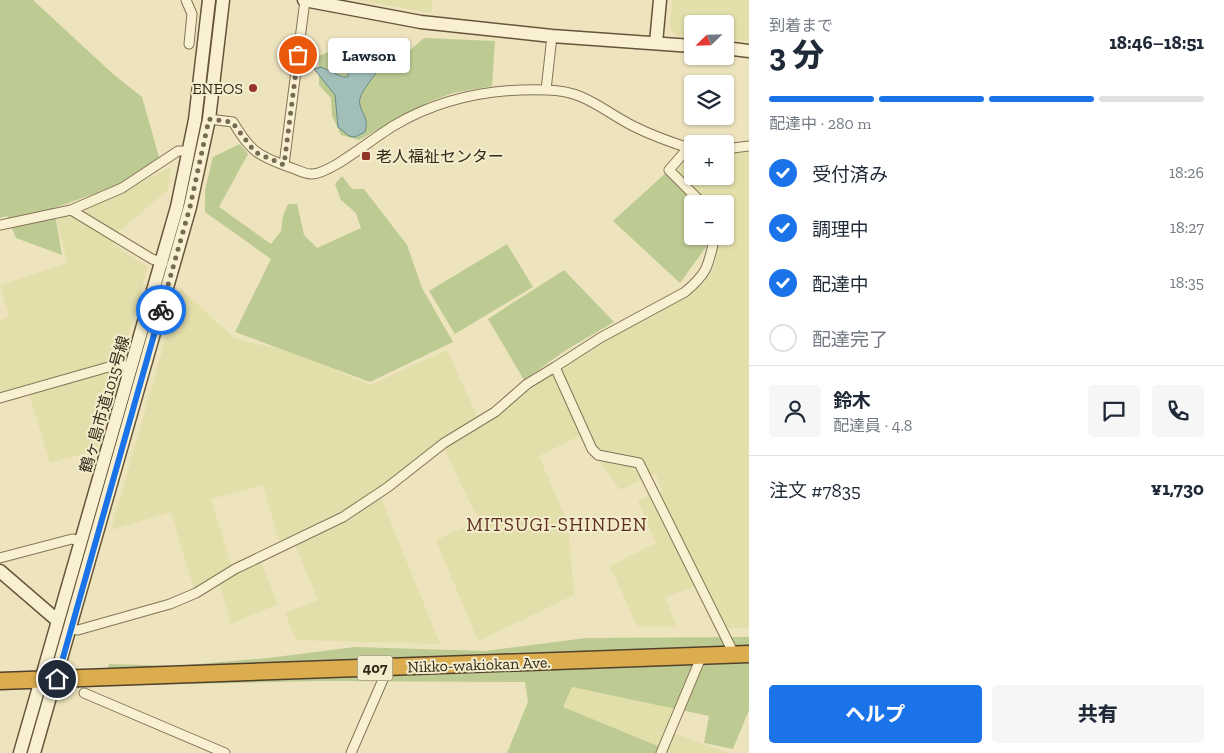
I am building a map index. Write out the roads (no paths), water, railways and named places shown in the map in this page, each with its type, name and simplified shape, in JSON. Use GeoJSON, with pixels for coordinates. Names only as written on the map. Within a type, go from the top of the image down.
{"type":"FeatureCollection","features":[{"type":"Feature","properties":{"kind":"highway","name":"Nikko-wakiokan Ave."},"geometry":{"type":"LineString","coordinates":[[0,681],[742,654]]}},
{"type":"Feature","properties":{"kind":"street"},"geometry":{"type":"LineString","coordinates":[[186,0],[192,14],[189,44]]}},
{"type":"Feature","properties":{"kind":"street","name":"鶴ヶ島市道1015号線"},"geometry":{"type":"LineString","coordinates":[[34,753],[49,679],[58,621],[177,207],[195,120],[209,0]]}},
{"type":"Feature","properties":{"kind":"street","name":"鶴ヶ島市道1015号線"},"geometry":{"type":"LineString","coordinates":[[20,753],[70,629],[176,258],[209,119],[223,0]]}},
{"type":"Feature","properties":{"kind":"street"},"geometry":{"type":"LineString","coordinates":[[284,165],[305,0],[421,22],[552,36],[684,45]]}},
{"type":"Feature","properties":{"kind":"street"},"geometry":{"type":"LineString","coordinates":[[656,43],[660,0]]}},
{"type":"Feature","properties":{"kind":"street"},"geometry":{"type":"LineString","coordinates":[[546,90],[552,36]]}},
{"type":"Feature","properties":{"kind":"street"},"geometry":{"type":"LineString","coordinates":[[734,49],[749,50]]}},
{"type":"Feature","properties":{"kind":"street"},"geometry":{"type":"LineString","coordinates":[[209,119],[232,122],[255,152],[310,174],[324,172],[395,125],[454,99],[493,92],[546,90],[583,96],[634,126],[684,146]]}},
{"type":"Feature","properties":{"kind":"street"},"geometry":{"type":"LineString","coordinates":[[734,148],[749,146]]}},
{"type":"Feature","properties":{"kind":"street"},"geometry":{"type":"LineString","coordinates":[[0,225],[71,210],[122,188],[178,151],[188,151]]}},
{"type":"Feature","properties":{"kind":"street"},"geometry":{"type":"LineString","coordinates":[[684,154],[669,170],[694,195]]}},
{"type":"Feature","properties":{"kind":"street"},"geometry":{"type":"LineString","coordinates":[[71,210],[152,259],[162,262]]}},
{"type":"Feature","properties":{"kind":"street"},"geometry":{"type":"LineString","coordinates":[[70,629],[78,630],[170,604],[196,593],[235,569],[343,517],[388,487],[444,444],[495,412],[527,384],[600,338],[690,288],[703,274],[711,260],[713,245]]}},
{"type":"Feature","properties":{"kind":"street"},"geometry":{"type":"LineString","coordinates":[[0,398],[119,364],[131,368]]}},
{"type":"Feature","properties":{"kind":"street"},"geometry":{"type":"LineString","coordinates":[[555,367],[592,449],[598,455],[639,463],[742,654]]}},
{"type":"Feature","properties":{"kind":"street"},"geometry":{"type":"LineString","coordinates":[[0,558],[72,539],[82,541]]}},
{"type":"Feature","properties":{"kind":"street"},"geometry":{"type":"LineString","coordinates":[[0,571],[58,621]]}},
{"type":"Feature","properties":{"kind":"street"},"geometry":{"type":"LineString","coordinates":[[661,753],[702,656]]}},
{"type":"Feature","properties":{"kind":"street"},"geometry":{"type":"LineString","coordinates":[[351,753],[388,668]]}},
{"type":"Feature","properties":{"kind":"street"},"geometry":{"type":"LineString","coordinates":[[84,693],[225,753]]}},
{"type":"Feature","properties":{"kind":"water"},"geometry":{"type":"Polygon","coordinates":[[[352,46],[364,60],[373,66],[376,73],[362,93],[360,101],[366,121],[365,132],[355,137],[349,136],[338,127],[335,95],[314,69],[321,67],[343,77],[348,77],[349,49],[352,46]]]}},
{"type":"Feature","properties":{"kind":"place","name":"Lawson"},"geometry":{"type":"Point","coordinates":[298,55]}},
{"type":"Feature","properties":{"kind":"place","name":"ENEOS"},"geometry":{"type":"Point","coordinates":[253,88]}},
{"type":"Feature","properties":{"kind":"place","name":"老人福祉センター"},"geometry":{"type":"Point","coordinates":[366,156]}},
{"type":"Feature","properties":{"kind":"district","name":"MITSUGI-SHINDEN"},"geometry":{"type":"Point","coordinates":[557,524]}}]}
